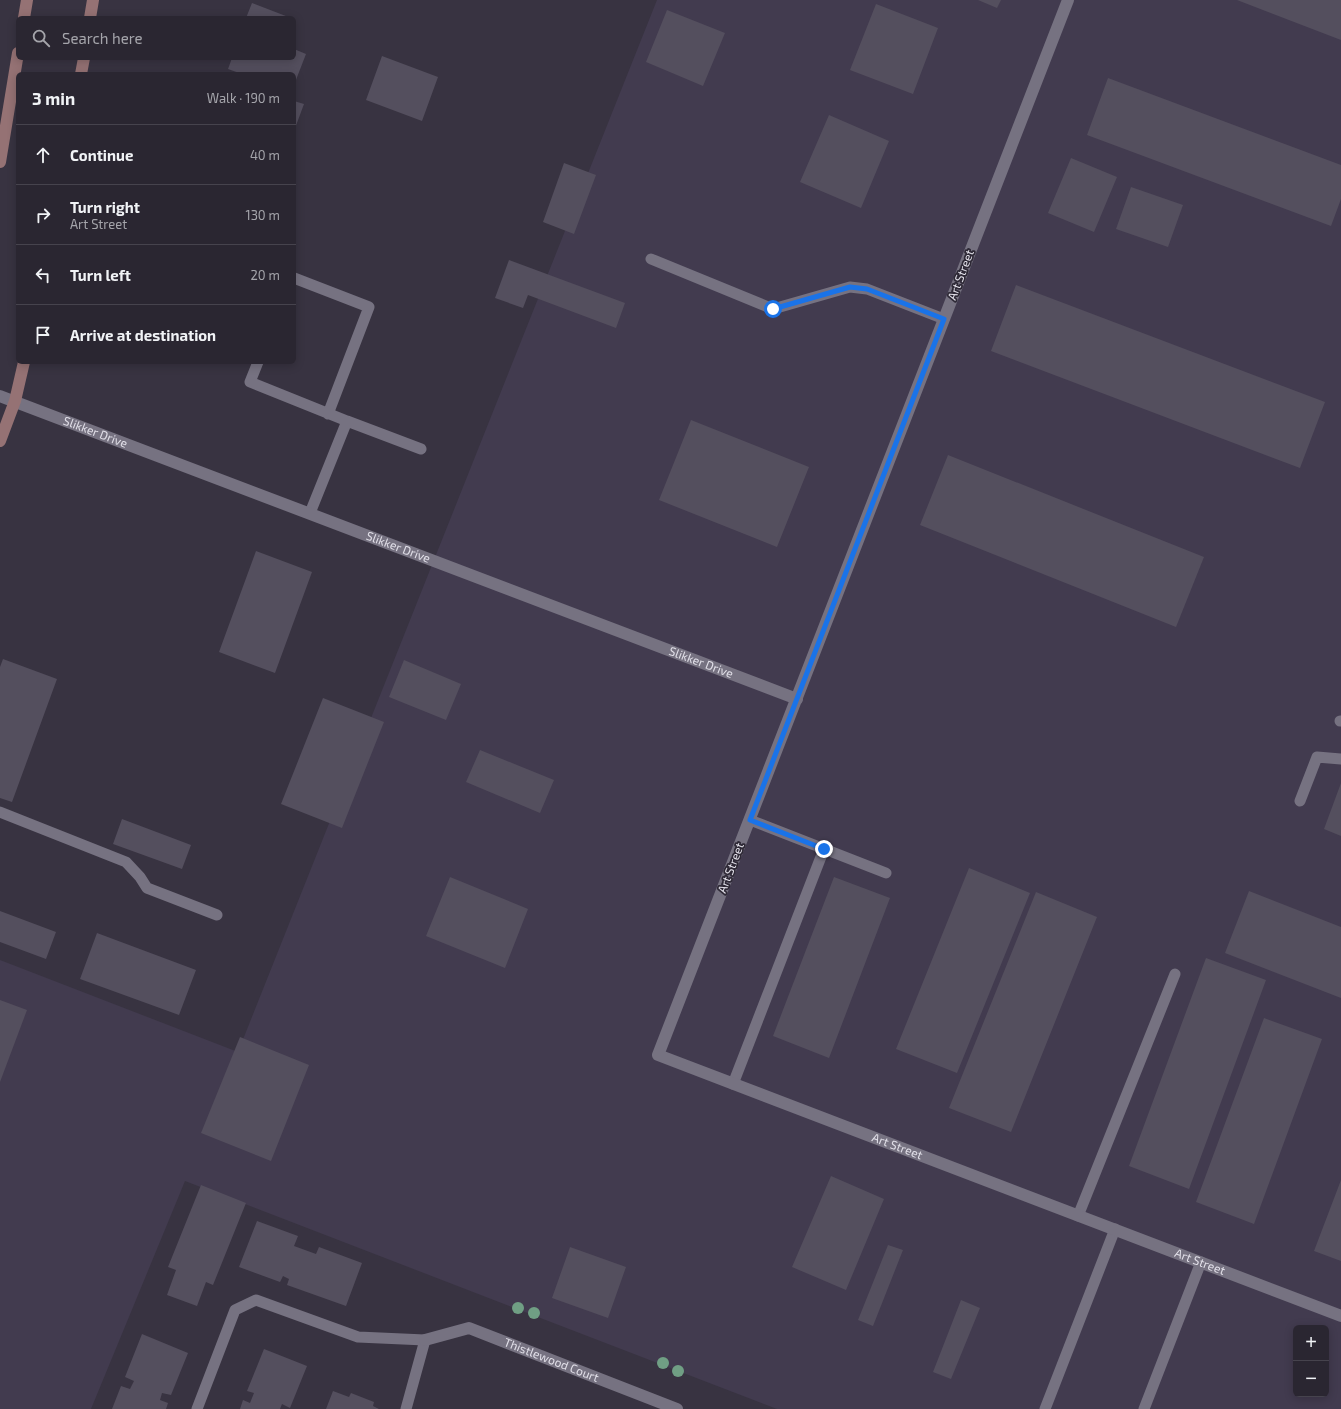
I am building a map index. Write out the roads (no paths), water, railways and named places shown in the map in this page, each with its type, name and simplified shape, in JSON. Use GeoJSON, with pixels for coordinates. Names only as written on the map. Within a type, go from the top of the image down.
{"type":"FeatureCollection","features":[{"type":"Feature","properties":{"kind":"main road"},"geometry":{"type":"LineString","coordinates":[[24,16],[27,0]]}},
{"type":"Feature","properties":{"kind":"main road"},"geometry":{"type":"LineString","coordinates":[[90,16],[93,0]]}},
{"type":"Feature","properties":{"kind":"main road"},"geometry":{"type":"LineString","coordinates":[[0,162],[17,60]]}},
{"type":"Feature","properties":{"kind":"main road"},"geometry":{"type":"LineString","coordinates":[[81,72],[84,60]]}},
{"type":"Feature","properties":{"kind":"main road"},"geometry":{"type":"LineString","coordinates":[[0,441],[15,401],[24,364]]}},
{"type":"Feature","properties":{"kind":"street","name":"Art Street"},"geometry":{"type":"LineString","coordinates":[[1068,0],[658,1055],[1341,1316]]}},
{"type":"Feature","properties":{"kind":"street","name":"Slikker Drive"},"geometry":{"type":"LineString","coordinates":[[0,396],[796,699]]}},
{"type":"Feature","properties":{"kind":"street","name":"Thistlewood Court"},"geometry":{"type":"LineString","coordinates":[[425,1340],[469,1328],[677,1409]]}},
{"type":"Feature","properties":{"kind":"lane"},"geometry":{"type":"LineString","coordinates":[[651,259],[773,309],[850,287],[867,289],[944,319]]}},
{"type":"Feature","properties":{"kind":"lane"},"geometry":{"type":"LineString","coordinates":[[296,279],[369,307],[328,414]]}},
{"type":"Feature","properties":{"kind":"lane"},"geometry":{"type":"LineString","coordinates":[[257,364],[250,382],[328,414],[421,449]]}},
{"type":"Feature","properties":{"kind":"lane"},"geometry":{"type":"LineString","coordinates":[[310,513],[347,420]]}},
{"type":"Feature","properties":{"kind":"lane"},"geometry":{"type":"LineString","coordinates":[[1300,801],[1317,757],[1341,759]]}},
{"type":"Feature","properties":{"kind":"lane"},"geometry":{"type":"LineString","coordinates":[[0,812],[126,862],[140,877],[147,888],[217,915]]}},
{"type":"Feature","properties":{"kind":"lane"},"geometry":{"type":"LineString","coordinates":[[750,820],[886,873]]}},
{"type":"Feature","properties":{"kind":"lane"},"geometry":{"type":"LineString","coordinates":[[733,1084],[824,849]]}},
{"type":"Feature","properties":{"kind":"lane"},"geometry":{"type":"LineString","coordinates":[[1078,1216],[1175,974]]}},
{"type":"Feature","properties":{"kind":"lane"},"geometry":{"type":"LineString","coordinates":[[1045,1409],[1115,1229]]}},
{"type":"Feature","properties":{"kind":"lane"},"geometry":{"type":"LineString","coordinates":[[1144,1409],[1201,1262]]}},
{"type":"Feature","properties":{"kind":"lane"},"geometry":{"type":"LineString","coordinates":[[197,1409],[235,1310],[256,1300],[358,1337],[425,1340],[406,1409]]}}]}
